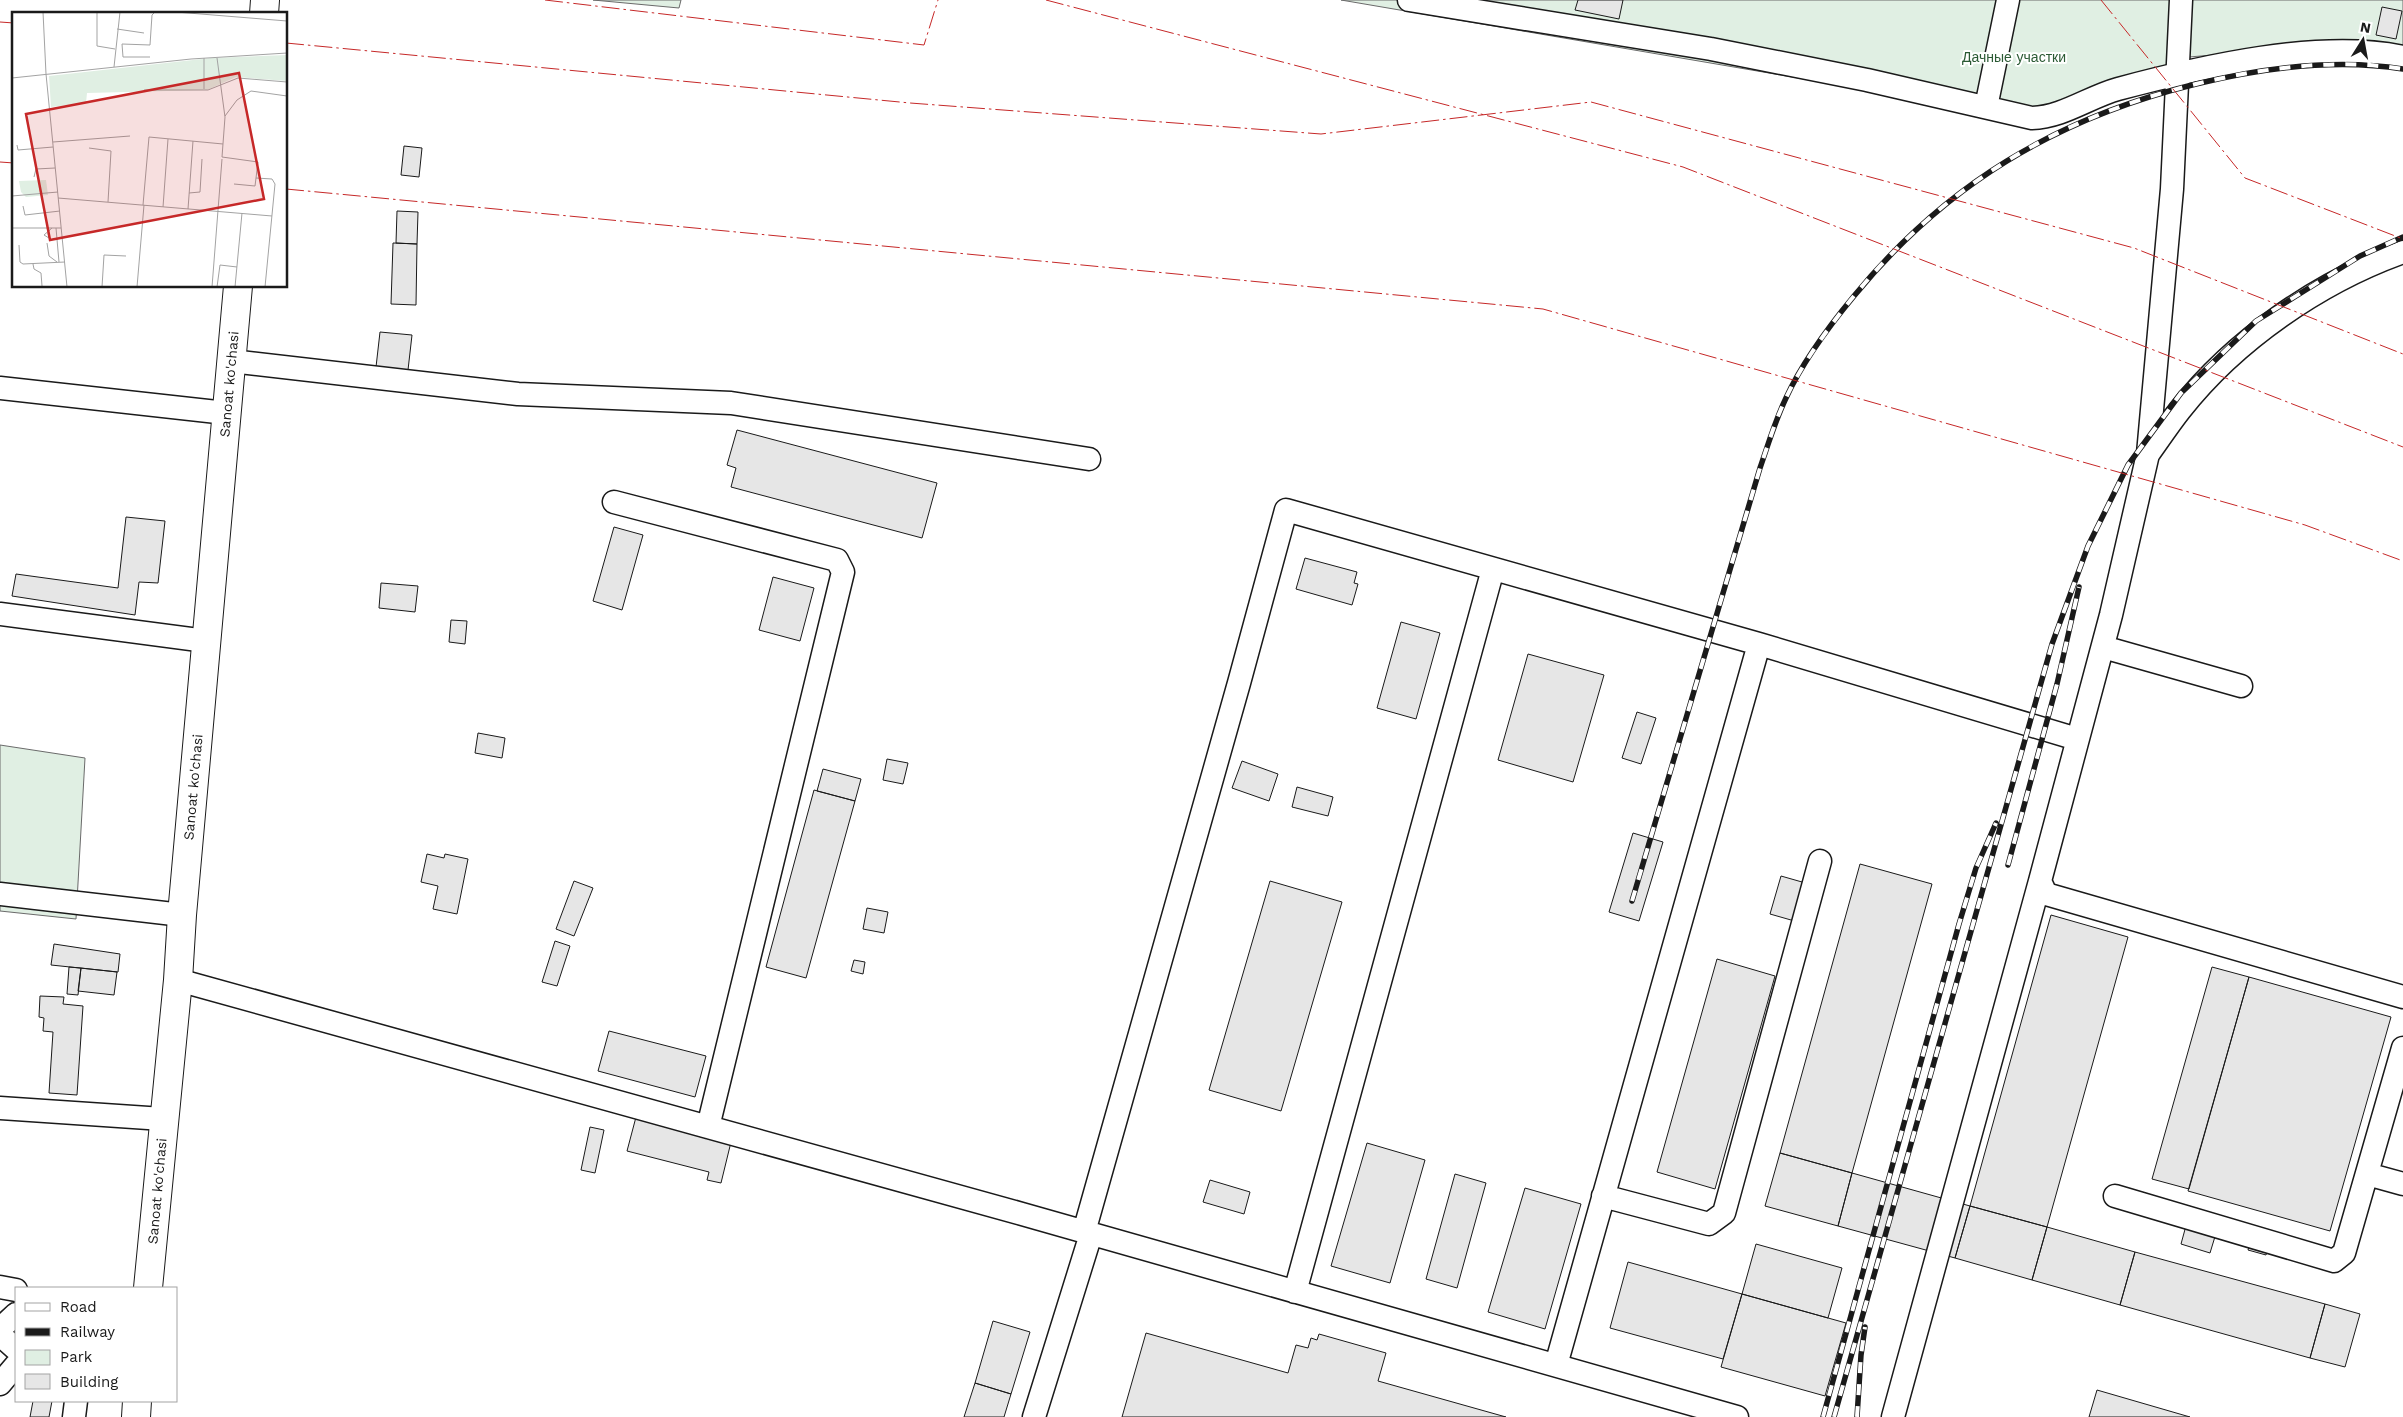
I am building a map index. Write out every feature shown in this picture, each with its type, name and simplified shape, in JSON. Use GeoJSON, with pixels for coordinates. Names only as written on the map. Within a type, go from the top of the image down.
{"type":"FeatureCollection","features":[{"type":"Feature","properties":{"kind":"main road","name":"Sanoat ko'chasi"},"geometry":{"type":"LineString","coordinates":[[148,1287],[178,980],[182,915],[238,288]]}},
{"type":"Feature","properties":{"kind":"main road"},"geometry":{"type":"LineString","coordinates":[[136,1417],[138,1402]]}},
{"type":"Feature","properties":{"kind":"street"},"geometry":{"type":"LineString","coordinates":[[1409,0],[1711,49],[1867,80],[2032,118],[2049,117],[2116,90],[2259,58],[2345,50],[2378,52],[2403,57]]}},
{"type":"Feature","properties":{"kind":"street"},"geometry":{"type":"LineString","coordinates":[[1986,107],[2008,0]]}},
{"type":"Feature","properties":{"kind":"street"},"geometry":{"type":"LineString","coordinates":[[1893,1417],[2102,647],[2148,454],[2172,189],[2181,0]]}},
{"type":"Feature","properties":{"kind":"street"},"geometry":{"type":"LineString","coordinates":[[2148,454],[2181,408],[2235,352],[2274,320],[2323,289],[2403,252]]}},
{"type":"Feature","properties":{"kind":"street"},"geometry":{"type":"LineString","coordinates":[[232,361],[518,394],[731,403],[1089,458]]}},
{"type":"Feature","properties":{"kind":"street"},"geometry":{"type":"LineString","coordinates":[[0,388],[226,414]]}},
{"type":"Feature","properties":{"kind":"street"},"geometry":{"type":"LineString","coordinates":[[614,502],[837,560],[843,572],[708,1127]]}},
{"type":"Feature","properties":{"kind":"street"},"geometry":{"type":"LineString","coordinates":[[1034,1417],[1087,1233],[1286,510],[1759,644],[2077,739]]}},
{"type":"Feature","properties":{"kind":"street"},"geometry":{"type":"LineString","coordinates":[[1294,1292],[1493,569]]}},
{"type":"Feature","properties":{"kind":"street"},"geometry":{"type":"LineString","coordinates":[[0,614],[206,641]]}},
{"type":"Feature","properties":{"kind":"street"},"geometry":{"type":"LineString","coordinates":[[1556,1365],[1759,644]]}},
{"type":"Feature","properties":{"kind":"street"},"geometry":{"type":"LineString","coordinates":[[2102,647],[2241,686]]}},
{"type":"Feature","properties":{"kind":"street"},"geometry":{"type":"LineString","coordinates":[[1603,1196],[1709,1224],[1724,1213],[1820,861]]}},
{"type":"Feature","properties":{"kind":"street"},"geometry":{"type":"LineString","coordinates":[[2040,881],[2046,894],[2403,997]]}},
{"type":"Feature","properties":{"kind":"street"},"geometry":{"type":"LineString","coordinates":[[0,894],[182,915]]}},
{"type":"Feature","properties":{"kind":"street"},"geometry":{"type":"LineString","coordinates":[[178,980],[1087,1233],[1737,1417]]}},
{"type":"Feature","properties":{"kind":"street"},"geometry":{"type":"LineString","coordinates":[[2115,1196],[2334,1261],[2344,1253],[2403,1048]]}},
{"type":"Feature","properties":{"kind":"street"},"geometry":{"type":"LineString","coordinates":[[0,1108],[163,1119]]}},
{"type":"Feature","properties":{"kind":"street"},"geometry":{"type":"LineString","coordinates":[[2367,1174],[2403,1184]]}},
{"type":"Feature","properties":{"kind":"street"},"geometry":{"type":"LineString","coordinates":[[0,1287],[15,1290]]}},
{"type":"Feature","properties":{"kind":"street"},"geometry":{"type":"LineString","coordinates":[[0,1329],[15,1315]]}},
{"type":"Feature","properties":{"kind":"street"},"geometry":{"type":"LineString","coordinates":[[0,1334],[15,1348]]}},
{"type":"Feature","properties":{"kind":"street"},"geometry":{"type":"LineString","coordinates":[[0,1384],[15,1366]]}},
{"type":"Feature","properties":{"kind":"street"},"geometry":{"type":"LineString","coordinates":[[74,1417],[76,1402]]}},
{"type":"Feature","properties":{"kind":"green space"},"geometry":{"type":"Polygon","coordinates":[[[593,0],[681,0],[679,8],[593,0]]]}},
{"type":"Feature","properties":{"kind":"green space","name":"Дачные участки"},"geometry":{"type":"Polygon","coordinates":[[[1341,0],[2403,0],[2403,55],[2356,43],[2189,57],[2021,116],[1341,0]]]}},
{"type":"Feature","properties":{"kind":"green space"},"geometry":{"type":"Polygon","coordinates":[[[0,745],[85,758],[76,919],[0,911],[0,745]]]}},
{"type":"Feature","properties":{"kind":"building"},"geometry":{"type":"Polygon","coordinates":[[[1578,0],[1623,0],[1619,19],[1575,10],[1578,0]]]}},
{"type":"Feature","properties":{"kind":"building"},"geometry":{"type":"Polygon","coordinates":[[[2382,7],[2402,11],[2396,39],[2376,35],[2382,7]]]}},
{"type":"Feature","properties":{"kind":"building"},"geometry":{"type":"Polygon","coordinates":[[[404,146],[422,148],[419,177],[401,175],[404,146]]]}},
{"type":"Feature","properties":{"kind":"building"},"geometry":{"type":"Polygon","coordinates":[[[397,211],[418,212],[417,244],[396,243],[397,211]]]}},
{"type":"Feature","properties":{"kind":"building"},"geometry":{"type":"Polygon","coordinates":[[[393,243],[417,244],[416,305],[391,304],[393,243]]]}},
{"type":"Feature","properties":{"kind":"building"},"geometry":{"type":"Polygon","coordinates":[[[380,332],[412,335],[408,370],[376,367],[380,332]]]}},
{"type":"Feature","properties":{"kind":"building"},"geometry":{"type":"Polygon","coordinates":[[[737,430],[937,483],[922,538],[731,487],[736,468],[727,465],[737,430]]]}},
{"type":"Feature","properties":{"kind":"building"},"geometry":{"type":"Polygon","coordinates":[[[126,517],[165,521],[158,583],[139,582],[135,615],[12,596],[16,574],[118,588],[126,517]]]}},
{"type":"Feature","properties":{"kind":"building"},"geometry":{"type":"Polygon","coordinates":[[[614,527],[643,535],[622,610],[593,601],[614,527]]]}},
{"type":"Feature","properties":{"kind":"building"},"geometry":{"type":"Polygon","coordinates":[[[1305,558],[1357,572],[1354,583],[1358,584],[1352,605],[1296,589],[1305,558]]]}},
{"type":"Feature","properties":{"kind":"building"},"geometry":{"type":"Polygon","coordinates":[[[773,577],[814,588],[800,641],[759,630],[773,577]]]}},
{"type":"Feature","properties":{"kind":"building"},"geometry":{"type":"Polygon","coordinates":[[[381,583],[418,586],[415,612],[379,608],[381,583]]]}},
{"type":"Feature","properties":{"kind":"building"},"geometry":{"type":"Polygon","coordinates":[[[451,620],[467,621],[465,644],[449,642],[451,620]]]}},
{"type":"Feature","properties":{"kind":"building"},"geometry":{"type":"Polygon","coordinates":[[[1401,622],[1440,633],[1416,719],[1377,708],[1401,622]]]}},
{"type":"Feature","properties":{"kind":"building"},"geometry":{"type":"Polygon","coordinates":[[[1528,654],[1604,675],[1573,782],[1498,760],[1528,654]]]}},
{"type":"Feature","properties":{"kind":"building"},"geometry":{"type":"Polygon","coordinates":[[[1637,712],[1656,718],[1641,764],[1622,758],[1637,712]]]}},
{"type":"Feature","properties":{"kind":"building"},"geometry":{"type":"Polygon","coordinates":[[[478,733],[505,738],[502,758],[475,753],[478,733]]]}},
{"type":"Feature","properties":{"kind":"building"},"geometry":{"type":"Polygon","coordinates":[[[887,759],[908,763],[903,784],[883,780],[887,759]]]}},
{"type":"Feature","properties":{"kind":"building"},"geometry":{"type":"Polygon","coordinates":[[[1242,761],[1278,774],[1269,801],[1232,788],[1242,761]]]}},
{"type":"Feature","properties":{"kind":"building"},"geometry":{"type":"Polygon","coordinates":[[[823,769],[861,779],[855,801],[817,791],[823,769]]]}},
{"type":"Feature","properties":{"kind":"building"},"geometry":{"type":"Polygon","coordinates":[[[1297,787],[1333,797],[1328,816],[1292,807],[1297,787]]]}},
{"type":"Feature","properties":{"kind":"building"},"geometry":{"type":"Polygon","coordinates":[[[814,790],[855,801],[806,978],[766,967],[814,790]]]}},
{"type":"Feature","properties":{"kind":"building"},"geometry":{"type":"Polygon","coordinates":[[[1633,833],[1663,842],[1639,921],[1609,912],[1633,833]]]}},
{"type":"Feature","properties":{"kind":"building"},"geometry":{"type":"Polygon","coordinates":[[[427,854],[444,858],[445,854],[468,859],[457,914],[433,909],[438,886],[421,882],[427,854]]]}},
{"type":"Feature","properties":{"kind":"building"},"geometry":{"type":"Polygon","coordinates":[[[1860,864],[1932,884],[1852,1173],[1780,1153],[1860,864]]]}},
{"type":"Feature","properties":{"kind":"building"},"geometry":{"type":"Polygon","coordinates":[[[1781,876],[1809,884],[1798,922],[1770,914],[1781,876]]]}},
{"type":"Feature","properties":{"kind":"building"},"geometry":{"type":"Polygon","coordinates":[[[574,881],[593,888],[574,936],[556,929],[574,881]]]}},
{"type":"Feature","properties":{"kind":"building"},"geometry":{"type":"Polygon","coordinates":[[[1270,881],[1342,902],[1281,1111],[1209,1090],[1270,881]]]}},
{"type":"Feature","properties":{"kind":"building"},"geometry":{"type":"Polygon","coordinates":[[[867,908],[888,912],[884,933],[863,929],[867,908]]]}},
{"type":"Feature","properties":{"kind":"building"},"geometry":{"type":"Polygon","coordinates":[[[2051,915],[2128,937],[2047,1227],[1970,1206],[2051,915]]]}},
{"type":"Feature","properties":{"kind":"building"},"geometry":{"type":"Polygon","coordinates":[[[555,941],[570,946],[557,986],[542,982],[555,941]]]}},
{"type":"Feature","properties":{"kind":"building"},"geometry":{"type":"Polygon","coordinates":[[[54,944],[120,954],[118,972],[51,965],[54,944]]]}},
{"type":"Feature","properties":{"kind":"building"},"geometry":{"type":"Polygon","coordinates":[[[1717,959],[1775,976],[1715,1189],[1657,1172],[1717,959]]]}},
{"type":"Feature","properties":{"kind":"building"},"geometry":{"type":"Polygon","coordinates":[[[854,960],[865,962],[863,974],[851,971],[854,960]]]}},
{"type":"Feature","properties":{"kind":"building"},"geometry":{"type":"Polygon","coordinates":[[[69,967],[81,968],[78,995],[67,994],[69,967]]]}},
{"type":"Feature","properties":{"kind":"building"},"geometry":{"type":"Polygon","coordinates":[[[2212,967],[2249,977],[2189,1189],[2152,1179],[2212,967]]]}},
{"type":"Feature","properties":{"kind":"building"},"geometry":{"type":"Polygon","coordinates":[[[81,968],[117,972],[114,995],[78,991],[81,968]]]}},
{"type":"Feature","properties":{"kind":"building"},"geometry":{"type":"Polygon","coordinates":[[[2249,977],[2391,1017],[2330,1231],[2188,1191],[2249,977]]]}},
{"type":"Feature","properties":{"kind":"building"},"geometry":{"type":"Polygon","coordinates":[[[40,996],[64,997],[63,1004],[83,1006],[77,1095],[49,1093],[53,1032],[43,1031],[44,1018],[39,1017],[40,996]]]}},
{"type":"Feature","properties":{"kind":"building"},"geometry":{"type":"Polygon","coordinates":[[[609,1031],[706,1056],[695,1097],[598,1071],[609,1031]]]}},
{"type":"Feature","properties":{"kind":"building"},"geometry":{"type":"Polygon","coordinates":[[[636,1117],[731,1142],[721,1183],[707,1180],[709,1172],[627,1151],[636,1117]]]}},
{"type":"Feature","properties":{"kind":"building"},"geometry":{"type":"Polygon","coordinates":[[[590,1127],[604,1130],[595,1173],[581,1170],[590,1127]]]}},
{"type":"Feature","properties":{"kind":"building"},"geometry":{"type":"Polygon","coordinates":[[[1367,1143],[1425,1160],[1390,1283],[1331,1266],[1367,1143]]]}},
{"type":"Feature","properties":{"kind":"building"},"geometry":{"type":"Polygon","coordinates":[[[1780,1153],[1852,1173],[1838,1226],[1765,1206],[1780,1153]]]}},
{"type":"Feature","properties":{"kind":"building"},"geometry":{"type":"Polygon","coordinates":[[[1852,1173],[1970,1206],[1955,1258],[1838,1226],[1852,1173]]]}},
{"type":"Feature","properties":{"kind":"building"},"geometry":{"type":"Polygon","coordinates":[[[1455,1174],[1486,1183],[1457,1288],[1426,1279],[1455,1174]]]}},
{"type":"Feature","properties":{"kind":"building"},"geometry":{"type":"Polygon","coordinates":[[[1210,1180],[1250,1192],[1244,1214],[1203,1202],[1210,1180]]]}},
{"type":"Feature","properties":{"kind":"building"},"geometry":{"type":"Polygon","coordinates":[[[1525,1188],[1581,1204],[1545,1329],[1488,1312],[1525,1188]]]}},
{"type":"Feature","properties":{"kind":"building"},"geometry":{"type":"Polygon","coordinates":[[[1970,1206],[2047,1227],[2032,1280],[1955,1258],[1970,1206]]]}},
{"type":"Feature","properties":{"kind":"building"},"geometry":{"type":"Polygon","coordinates":[[[2187,1222],[2217,1230],[2210,1253],[2181,1244],[2187,1222]]]}},
{"type":"Feature","properties":{"kind":"building"},"geometry":{"type":"Polygon","coordinates":[[[2047,1227],[2135,1252],[2120,1305],[2032,1280],[2047,1227]]]}},
{"type":"Feature","properties":{"kind":"building"},"geometry":{"type":"Polygon","coordinates":[[[2251,1240],[2269,1246],[2266,1255],[2248,1250],[2251,1240]]]}},
{"type":"Feature","properties":{"kind":"building"},"geometry":{"type":"Polygon","coordinates":[[[1756,1244],[1842,1268],[1828,1318],[1742,1294],[1756,1244]]]}},
{"type":"Feature","properties":{"kind":"building"},"geometry":{"type":"Polygon","coordinates":[[[2135,1252],[2325,1304],[2310,1358],[2120,1305],[2135,1252]]]}},
{"type":"Feature","properties":{"kind":"building"},"geometry":{"type":"Polygon","coordinates":[[[1628,1262],[1742,1294],[1723,1359],[1610,1328],[1628,1262]]]}},
{"type":"Feature","properties":{"kind":"building"},"geometry":{"type":"Polygon","coordinates":[[[1742,1294],[1846,1323],[1825,1396],[1721,1367],[1742,1294]]]}},
{"type":"Feature","properties":{"kind":"building"},"geometry":{"type":"Polygon","coordinates":[[[2325,1304],[2360,1314],[2345,1367],[2310,1358],[2325,1304]]]}},
{"type":"Feature","properties":{"kind":"building"},"geometry":{"type":"Polygon","coordinates":[[[993,1321],[1030,1332],[1011,1394],[975,1383],[993,1321]]]}},
{"type":"Feature","properties":{"kind":"building"},"geometry":{"type":"Polygon","coordinates":[[[1146,1333],[1288,1373],[1296,1345],[1308,1348],[1311,1338],[1317,1340],[1319,1334],[1386,1353],[1378,1381],[1506,1417],[1122,1417],[1146,1333]]]}},
{"type":"Feature","properties":{"kind":"building"},"geometry":{"type":"Polygon","coordinates":[[[975,1383],[1011,1394],[1004,1417],[964,1417],[975,1383]]]}},
{"type":"Feature","properties":{"kind":"building"},"geometry":{"type":"Polygon","coordinates":[[[2097,1390],[2190,1417],[2089,1417],[2097,1390]]]}},
{"type":"Feature","properties":{"kind":"building"},"geometry":{"type":"Polygon","coordinates":[[[33,1402],[52,1402],[49,1417],[30,1417],[33,1402]]]}},
{"type":"Feature","properties":{"kind":"railway"},"geometry":{"type":"LineString","coordinates":[[1632,901],[1760,468],[1778,415],[1792,385],[1835,320],[1889,256],[1926,221],[1965,189],[2007,161],[2050,137],[2096,116],[2145,98],[2221,78],[2299,66],[2351,64],[2403,69]]}},
{"type":"Feature","properties":{"kind":"railway"},"geometry":{"type":"LineString","coordinates":[[1834,1417],[2052,644],[2088,546],[2128,465],[2181,393],[2256,321],[2360,256],[2403,237]]}},
{"type":"Feature","properties":{"kind":"railway"},"geometry":{"type":"LineString","coordinates":[[2008,865],[2057,684],[2079,587]]}},
{"type":"Feature","properties":{"kind":"railway"},"geometry":{"type":"LineString","coordinates":[[1823,1417],[1959,924],[1976,868],[1996,823]]}},
{"type":"Feature","properties":{"kind":"railway"},"geometry":{"type":"LineString","coordinates":[[1857,1417],[1861,1355],[1865,1327]]}},
{"type":"Feature","properties":{"kind":"power"},"geometry":{"type":"LineString","coordinates":[[545,0],[924,45],[938,0]]}},
{"type":"Feature","properties":{"kind":"power"},"geometry":{"type":"LineString","coordinates":[[1046,0],[1683,167],[2403,447]]}},
{"type":"Feature","properties":{"kind":"power"},"geometry":{"type":"LineString","coordinates":[[2101,0],[2245,178],[2403,239]]}},
{"type":"Feature","properties":{"kind":"power"},"geometry":{"type":"LineString","coordinates":[[0,22],[12,23]]}},
{"type":"Feature","properties":{"kind":"power"},"geometry":{"type":"LineString","coordinates":[[288,43],[910,103],[1321,134],[1591,102],[2134,248],[2403,354]]}},
{"type":"Feature","properties":{"kind":"power"},"geometry":{"type":"LineString","coordinates":[[0,162],[12,163]]}},
{"type":"Feature","properties":{"kind":"power"},"geometry":{"type":"LineString","coordinates":[[288,189],[1543,309],[2305,525],[2403,561]]}}]}
